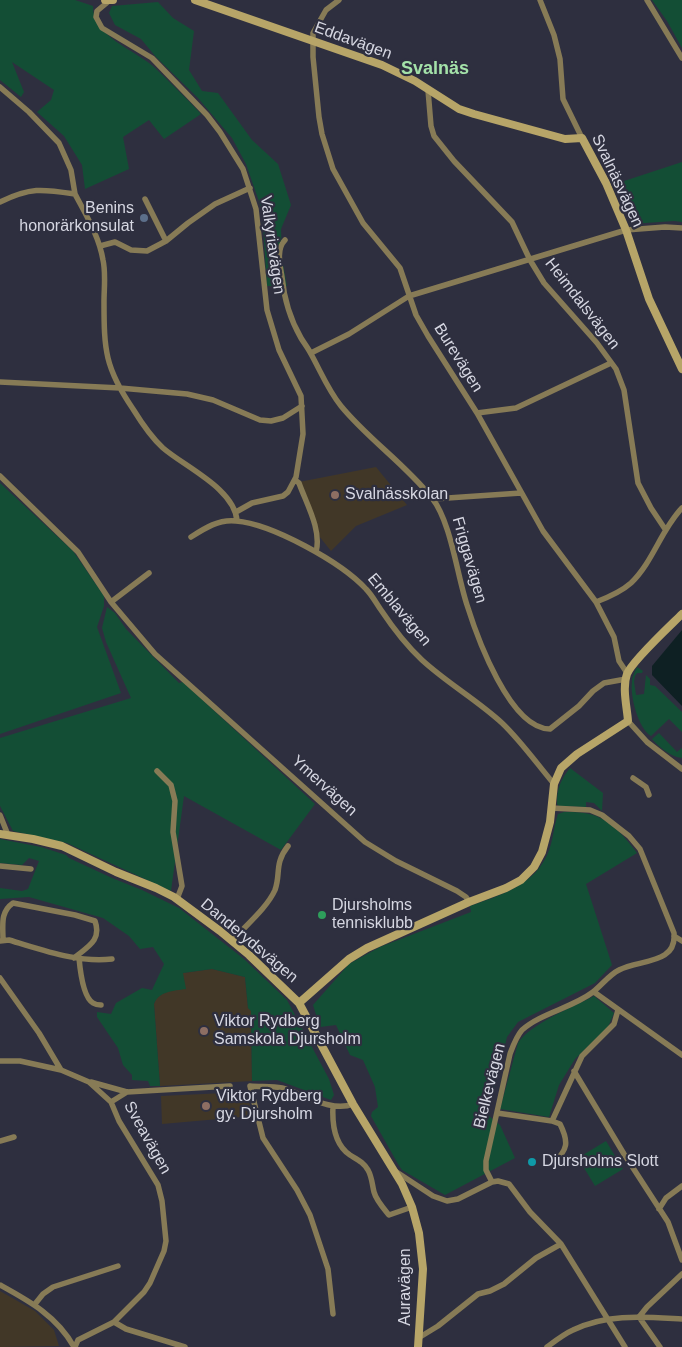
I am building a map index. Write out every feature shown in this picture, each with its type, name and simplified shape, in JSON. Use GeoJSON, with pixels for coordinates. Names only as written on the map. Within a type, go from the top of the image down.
{"type":"FeatureCollection","features":[{"type":"Feature","properties":{"kind":"street","name":"Valkyriavägen"},"geometry":{"type":"LineString","coordinates":[[109,0],[97,11],[96,17],[102,28],[152,58],[189,95],[220,132],[243,169],[256,209],[267,310],[279,350],[301,396],[303,434],[294,480]]}},
{"type":"Feature","properties":{"kind":"street","name":"Eddavägen"},"geometry":{"type":"LineString","coordinates":[[195,0],[382,65],[415,81],[459,109],[565,139],[582,138]]}},
{"type":"Feature","properties":{"kind":"street"},"geometry":{"type":"LineString","coordinates":[[313,40],[314,33],[326,10],[340,0]]}},
{"type":"Feature","properties":{"kind":"street","name":"Svalnäsvägen"},"geometry":{"type":"LineString","coordinates":[[540,0],[554,35],[560,59],[563,99],[602,175],[626,230],[649,299],[680,360],[682,369]]}},
{"type":"Feature","properties":{"kind":"street"},"geometry":{"type":"LineString","coordinates":[[647,0],[682,58]]}},
{"type":"Feature","properties":{"kind":"street","name":"Burevägen"},"geometry":{"type":"LineString","coordinates":[[313,40],[319,117],[322,134],[333,169],[363,223],[400,268],[416,315],[477,413],[521,493],[551,542],[567,560],[596,602],[614,637],[619,660],[626,676]]}},
{"type":"Feature","properties":{"kind":"street"},"geometry":{"type":"LineString","coordinates":[[0,87],[29,112],[59,143],[71,170],[75,194],[100,246],[104,276],[105,348],[109,365],[120,388],[160,445],[212,483],[236,512],[237,521]]}},
{"type":"Feature","properties":{"kind":"street","name":"Heimdalsvägen"},"geometry":{"type":"LineString","coordinates":[[428,90],[431,126],[434,136],[512,222],[544,284],[597,343],[616,369],[624,390],[638,483],[665,529]]}},
{"type":"Feature","properties":{"kind":"street"},"geometry":{"type":"LineString","coordinates":[[100,246],[114,242],[138,252],[147,251],[166,241],[215,204],[250,188]]}},
{"type":"Feature","properties":{"kind":"street"},"geometry":{"type":"LineString","coordinates":[[0,202],[30,190],[47,190],[75,194]]}},
{"type":"Feature","properties":{"kind":"street"},"geometry":{"type":"LineString","coordinates":[[145,199],[166,241]]}},
{"type":"Feature","properties":{"kind":"street"},"geometry":{"type":"LineString","coordinates":[[311,353],[349,334],[409,296],[626,230],[665,227],[682,228]]}},
{"type":"Feature","properties":{"kind":"street","name":"Friggavägen"},"geometry":{"type":"LineString","coordinates":[[285,240],[280,248],[280,260],[286,303],[293,322],[311,353],[325,384],[342,408],[433,499],[447,532],[467,606],[491,666],[510,701],[529,721],[539,727],[550,729],[574,711],[604,683],[626,676]]}},
{"type":"Feature","properties":{"kind":"street"},"geometry":{"type":"LineString","coordinates":[[477,413],[522,406],[611,363]]}},
{"type":"Feature","properties":{"kind":"street"},"geometry":{"type":"LineString","coordinates":[[0,382],[120,388],[187,394],[204,398],[260,420],[283,418],[302,406]]}},
{"type":"Feature","properties":{"kind":"street","name":"Ymervägen"},"geometry":{"type":"LineString","coordinates":[[0,476],[78,552],[111,602],[155,654],[365,842],[396,861],[457,891],[466,897],[469,902]]}},
{"type":"Feature","properties":{"kind":"street"},"geometry":{"type":"LineString","coordinates":[[236,512],[252,503],[283,496],[288,492],[294,480],[299,483],[314,523],[317,539],[316,552]]}},
{"type":"Feature","properties":{"kind":"street"},"geometry":{"type":"LineString","coordinates":[[433,499],[521,493]]}},
{"type":"Feature","properties":{"kind":"street"},"geometry":{"type":"LineString","coordinates":[[596,602],[619,592],[630,584],[652,553],[665,529],[682,508]]}},
{"type":"Feature","properties":{"kind":"street","name":"Emblavägen"},"geometry":{"type":"LineString","coordinates":[[191,537],[210,525],[237,521],[279,533],[316,552],[350,575],[366,589],[400,637],[422,660],[503,724],[554,784]]}},
{"type":"Feature","properties":{"kind":"street"},"geometry":{"type":"LineString","coordinates":[[111,602],[149,573]]}},
{"type":"Feature","properties":{"kind":"street"},"geometry":{"type":"LineString","coordinates":[[682,614],[638,659],[626,676],[628,721],[647,742],[682,769]]}},
{"type":"Feature","properties":{"kind":"street"},"geometry":{"type":"LineString","coordinates":[[299,1003],[350,959],[367,948],[521,880],[534,867],[542,852],[548,834],[554,784],[561,768],[628,721]]}},
{"type":"Feature","properties":{"kind":"street"},"geometry":{"type":"LineString","coordinates":[[157,771],[171,786],[175,801],[173,832],[182,886],[177,900]]}},
{"type":"Feature","properties":{"kind":"street"},"geometry":{"type":"LineString","coordinates":[[633,778],[646,787],[649,795]]}},
{"type":"Feature","properties":{"kind":"street"},"geometry":{"type":"LineString","coordinates":[[551,808],[596,812],[629,836],[640,849],[674,936],[682,941]]}},
{"type":"Feature","properties":{"kind":"street"},"geometry":{"type":"LineString","coordinates":[[0,815],[4,834]]}},
{"type":"Feature","properties":{"kind":"street","name":"Danderydsvägen"},"geometry":{"type":"LineString","coordinates":[[4,834],[33,839],[78,852],[116,872],[156,888],[177,900],[232,941],[270,974],[299,1003],[353,1104],[395,1171]]}},
{"type":"Feature","properties":{"kind":"street"},"geometry":{"type":"LineString","coordinates":[[232,941],[269,900],[277,881],[278,865],[288,846]]}},
{"type":"Feature","properties":{"kind":"street"},"geometry":{"type":"LineString","coordinates":[[0,866],[32,869]]}},
{"type":"Feature","properties":{"kind":"street"},"geometry":{"type":"LineString","coordinates":[[77,958],[96,940],[98,929],[95,921],[75,914],[13,903],[6,907],[3,915],[1,940],[9,940],[77,958],[94,960],[112,959]]}},
{"type":"Feature","properties":{"kind":"street","name":"Bielkevägen"},"geometry":{"type":"LineString","coordinates":[[492,1182],[486,1170],[486,1161],[510,1054],[515,1040],[521,1031],[536,1021],[594,992],[609,977],[622,968],[660,958],[673,947],[674,936]]}},
{"type":"Feature","properties":{"kind":"street"},"geometry":{"type":"LineString","coordinates":[[77,958],[89,998],[93,1003],[101,1005]]}},
{"type":"Feature","properties":{"kind":"street"},"geometry":{"type":"LineString","coordinates":[[0,978],[39,1034],[61,1070]]}},
{"type":"Feature","properties":{"kind":"street"},"geometry":{"type":"LineString","coordinates":[[594,992],[682,1055]]}},
{"type":"Feature","properties":{"kind":"street"},"geometry":{"type":"LineString","coordinates":[[552,1121],[582,1056],[614,1024],[618,1010]]}},
{"type":"Feature","properties":{"kind":"street","name":"Sveavägen"},"geometry":{"type":"LineString","coordinates":[[0,1061],[20,1061],[61,1070],[89,1082],[111,1102],[119,1121],[158,1185],[162,1202],[166,1241],[164,1251],[150,1283],[144,1292],[114,1322],[78,1340],[74,1347]]}},
{"type":"Feature","properties":{"kind":"street"},"geometry":{"type":"LineString","coordinates":[[574,1071],[668,1222],[682,1260]]}},
{"type":"Feature","properties":{"kind":"street"},"geometry":{"type":"LineString","coordinates":[[89,1082],[127,1092],[230,1086]]}},
{"type":"Feature","properties":{"kind":"street"},"geometry":{"type":"LineString","coordinates":[[333,1314],[328,1269],[310,1215],[297,1190],[263,1138],[250,1086],[280,1088],[333,1106],[345,1107],[353,1104]]}},
{"type":"Feature","properties":{"kind":"street"},"geometry":{"type":"LineString","coordinates":[[111,1102],[127,1092]]}},
{"type":"Feature","properties":{"kind":"street"},"geometry":{"type":"LineString","coordinates":[[333,1106],[332,1120],[336,1138],[348,1154],[360,1160],[367,1168],[373,1182],[375,1195],[389,1215],[412,1208]]}},
{"type":"Feature","properties":{"kind":"street"},"geometry":{"type":"LineString","coordinates":[[497,1113],[552,1121],[560,1124],[566,1137],[564,1152],[553,1163]]}},
{"type":"Feature","properties":{"kind":"street"},"geometry":{"type":"LineString","coordinates":[[0,1140],[14,1137]]}},
{"type":"Feature","properties":{"kind":"street"},"geometry":{"type":"LineString","coordinates":[[395,1171],[433,1196],[446,1201],[458,1199],[492,1182],[498,1181],[509,1184],[530,1212],[561,1244],[625,1347]]}},
{"type":"Feature","properties":{"kind":"street","name":"Auravägen"},"geometry":{"type":"LineString","coordinates":[[395,1171],[412,1208],[419,1233],[423,1268],[418,1347]]}},
{"type":"Feature","properties":{"kind":"street"},"geometry":{"type":"LineString","coordinates":[[659,1209],[666,1198],[682,1186]]}},
{"type":"Feature","properties":{"kind":"street"},"geometry":{"type":"LineString","coordinates":[[420,1337],[438,1326],[478,1294],[490,1291],[504,1284],[536,1258],[561,1244]]}},
{"type":"Feature","properties":{"kind":"street"},"geometry":{"type":"LineString","coordinates":[[34,1304],[42,1294],[53,1287],[118,1266]]}},
{"type":"Feature","properties":{"kind":"street"},"geometry":{"type":"LineString","coordinates":[[639,1317],[682,1274]]}},
{"type":"Feature","properties":{"kind":"street"},"geometry":{"type":"LineString","coordinates":[[0,1284],[34,1304],[60,1326],[74,1347]]}},
{"type":"Feature","properties":{"kind":"street"},"geometry":{"type":"LineString","coordinates":[[639,1317],[660,1347]]}},
{"type":"Feature","properties":{"kind":"street"},"geometry":{"type":"LineString","coordinates":[[547,1347],[572,1330],[608,1319],[639,1317],[682,1319]]}},
{"type":"Feature","properties":{"kind":"street"},"geometry":{"type":"LineString","coordinates":[[114,1322],[126,1329],[185,1347]]}},
{"type":"Feature","properties":{"kind":"shaded area"},"geometry":{"type":"Polygon","coordinates":[[[376,467],[407,505],[356,526],[331,551],[319,536],[299,482],[376,467]]]}},
{"type":"Feature","properties":{"kind":"shaded area"},"geometry":{"type":"Polygon","coordinates":[[[682,630],[682,706],[652,675],[652,666],[682,630]]]}},
{"type":"Feature","properties":{"kind":"shaded area","name":"Viktor Rydberg Samskola Djursholm"},"geometry":{"type":"Polygon","coordinates":[[[212,969],[245,977],[248,1008],[251,1010],[252,1081],[160,1086],[154,1004],[157,997],[164,993],[183,973],[212,969]]]}},
{"type":"Feature","properties":{"kind":"shaded area","name":"Viktor Rydberg gy. Djursholm"},"geometry":{"type":"Polygon","coordinates":[[[246,1092],[253,1116],[162,1124],[161,1096],[246,1092]]]}},
{"type":"Feature","properties":{"kind":"shaded area"},"geometry":{"type":"Polygon","coordinates":[[[0,1291],[35,1311],[54,1330],[59,1346],[0,1347],[0,1291]]]}},
{"type":"Feature","properties":{"kind":"green space"},"geometry":{"type":"Polygon","coordinates":[[[0,0],[75,0],[93,6],[99,26],[107,34],[154,67],[201,114],[164,139],[149,120],[123,137],[129,169],[85,189],[82,165],[64,136],[37,112],[51,100],[54,90],[12,62],[24,92],[21,97],[0,80],[0,0]]]}},
{"type":"Feature","properties":{"kind":"green space"},"geometry":{"type":"Polygon","coordinates":[[[652,0],[682,0],[682,48],[667,21],[652,0]]]}},
{"type":"Feature","properties":{"kind":"green space"},"geometry":{"type":"Polygon","coordinates":[[[158,2],[173,18],[194,31],[189,70],[202,91],[218,93],[252,140],[278,164],[291,205],[281,229],[282,259],[287,286],[267,286],[262,210],[246,164],[232,138],[198,98],[156,57],[141,39],[115,25],[109,13],[112,6],[158,2]]]}},
{"type":"Feature","properties":{"kind":"green space"},"geometry":{"type":"Polygon","coordinates":[[[682,162],[682,222],[631,224],[615,184],[682,162]]]}},
{"type":"Feature","properties":{"kind":"green space"},"geometry":{"type":"Polygon","coordinates":[[[0,483],[73,551],[104,596],[104,606],[97,627],[121,693],[0,734],[0,483]]]}},
{"type":"Feature","properties":{"kind":"green space"},"geometry":{"type":"Polygon","coordinates":[[[107,607],[115,613],[126,629],[179,683],[183,682],[315,804],[281,850],[184,796],[171,891],[67,843],[13,831],[0,806],[0,738],[131,698],[106,642],[102,628],[107,607]]]}},
{"type":"Feature","properties":{"kind":"green space"},"geometry":{"type":"Polygon","coordinates":[[[637,667],[643,671],[635,676],[636,695],[644,694],[646,675],[650,679],[650,685],[655,686],[682,712],[682,732],[669,719],[651,736],[646,732],[639,719],[632,695],[632,680],[637,667]]]}},
{"type":"Feature","properties":{"kind":"green space"},"geometry":{"type":"Polygon","coordinates":[[[659,733],[677,752],[682,748],[682,758],[666,751],[652,739],[659,733]]]}},
{"type":"Feature","properties":{"kind":"green space"},"geometry":{"type":"Polygon","coordinates":[[[570,768],[603,793],[602,811],[594,803],[586,802],[586,807],[559,806],[557,804],[560,785],[570,768]]]}},
{"type":"Feature","properties":{"kind":"green space"},"geometry":{"type":"Polygon","coordinates":[[[564,812],[588,814],[608,822],[629,842],[637,853],[586,884],[612,965],[595,983],[518,1022],[507,1037],[491,1103],[484,1107],[489,1116],[500,1125],[515,1158],[445,1195],[402,1170],[371,1116],[372,1112],[378,1107],[375,1087],[363,1060],[350,1055],[336,1025],[320,1027],[313,1005],[349,964],[380,947],[471,912],[470,906],[522,884],[539,869],[548,854],[558,814],[564,812]]]}},
{"type":"Feature","properties":{"kind":"green space"},"geometry":{"type":"Polygon","coordinates":[[[0,839],[41,847],[66,855],[179,908],[244,959],[287,1000],[329,1079],[334,1095],[331,1100],[277,1080],[252,1081],[251,1011],[248,1008],[245,977],[212,969],[183,973],[186,989],[167,992],[156,1000],[154,1004],[160,1086],[150,1086],[148,1081],[132,1080],[132,1075],[123,1065],[118,1048],[97,1017],[97,1012],[111,1014],[116,1003],[142,988],[152,990],[164,964],[153,947],[140,949],[129,936],[103,918],[29,897],[0,899],[0,888],[22,891],[28,889],[39,861],[29,858],[22,865],[0,863],[0,839]]]}},
{"type":"Feature","properties":{"kind":"green space"},"geometry":{"type":"Polygon","coordinates":[[[594,996],[614,1013],[608,1027],[575,1059],[559,1085],[549,1117],[500,1109],[518,1043],[532,1029],[594,996]]]}},
{"type":"Feature","properties":{"kind":"green space"},"geometry":{"type":"Polygon","coordinates":[[[606,1141],[623,1169],[595,1186],[578,1158],[606,1141]]]}},
{"type":"Feature","properties":{"kind":"place","name":"Benins honorärkonsulat"},"geometry":{"type":"Point","coordinates":[144,218]}},
{"type":"Feature","properties":{"kind":"place","name":"Svalnässkolan"},"geometry":{"type":"Point","coordinates":[335,495]}},
{"type":"Feature","properties":{"kind":"place","name":"Djursholms tennisklubb"},"geometry":{"type":"Point","coordinates":[322,915]}},
{"type":"Feature","properties":{"kind":"place","name":"Viktor Rydberg Samskola Djursholm"},"geometry":{"type":"Point","coordinates":[204,1031]}},
{"type":"Feature","properties":{"kind":"place","name":"Viktor Rydberg gy. Djursholm"},"geometry":{"type":"Point","coordinates":[206,1106]}},
{"type":"Feature","properties":{"kind":"place","name":"Djursholms Slott"},"geometry":{"type":"Point","coordinates":[532,1162]}},
{"type":"Feature","properties":{"kind":"district","name":"Svalnäs"},"geometry":{"type":"Point","coordinates":[435,69]}}]}
